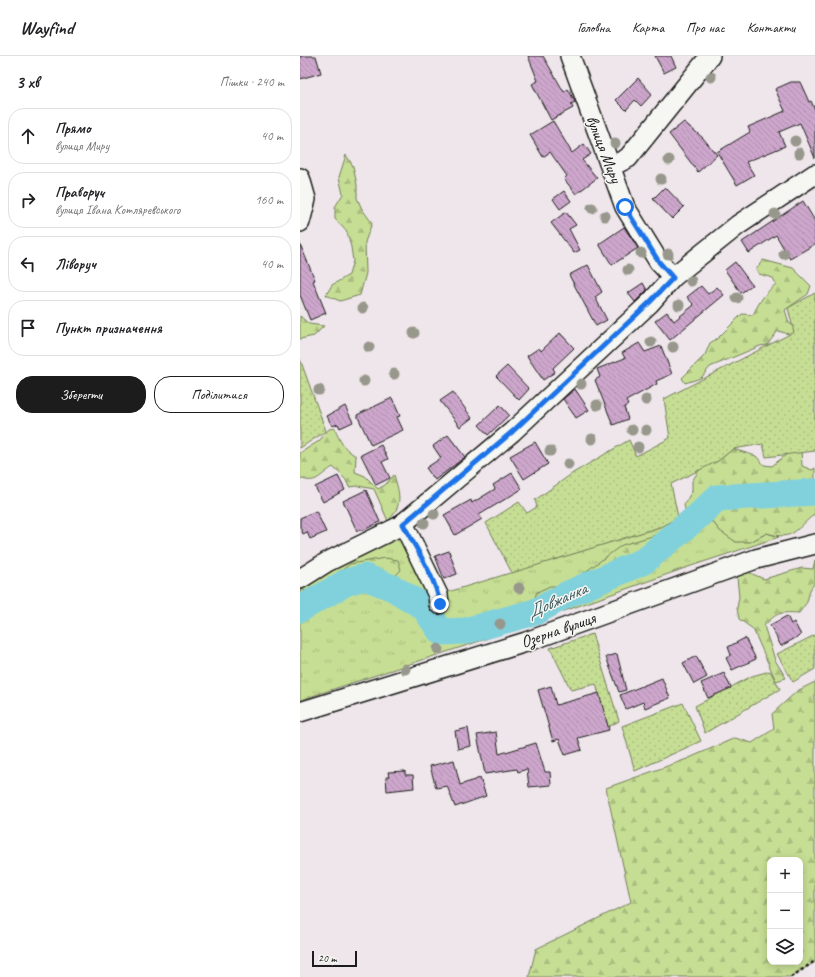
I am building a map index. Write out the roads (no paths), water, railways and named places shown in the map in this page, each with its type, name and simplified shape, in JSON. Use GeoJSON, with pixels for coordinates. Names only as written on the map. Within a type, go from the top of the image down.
{"type":"FeatureCollection","features":[{"type":"Feature","properties":{"kind":"street","name":"вулиця Миру"},"geometry":{"type":"LineString","coordinates":[[570,56],[581,89],[612,166],[625,207],[659,262],[673,278]]}},
{"type":"Feature","properties":{"kind":"street"},"geometry":{"type":"LineString","coordinates":[[612,166],[628,158],[710,56]]}},
{"type":"Feature","properties":{"kind":"street"},"geometry":{"type":"LineString","coordinates":[[300,578],[327,562],[403,524],[512,432],[650,302],[673,278],[738,225],[815,174]]}},
{"type":"Feature","properties":{"kind":"street"},"geometry":{"type":"LineString","coordinates":[[300,178],[306,199],[300,222]]}},
{"type":"Feature","properties":{"kind":"street"},"geometry":{"type":"LineString","coordinates":[[403,524],[432,583],[440,604]]}},
{"type":"Feature","properties":{"kind":"street","name":"Озерна вулиця"},"geometry":{"type":"LineString","coordinates":[[300,712],[526,642],[756,559],[815,544]]}},
{"type":"Feature","properties":{"kind":"waterway","name":"Довжанка"},"geometry":{"type":"LineString","coordinates":[[300,609],[347,582],[365,577],[393,588],[424,607],[441,632],[465,631],[535,612],[566,595],[644,561],[697,517],[717,498],[815,492]]}}]}
